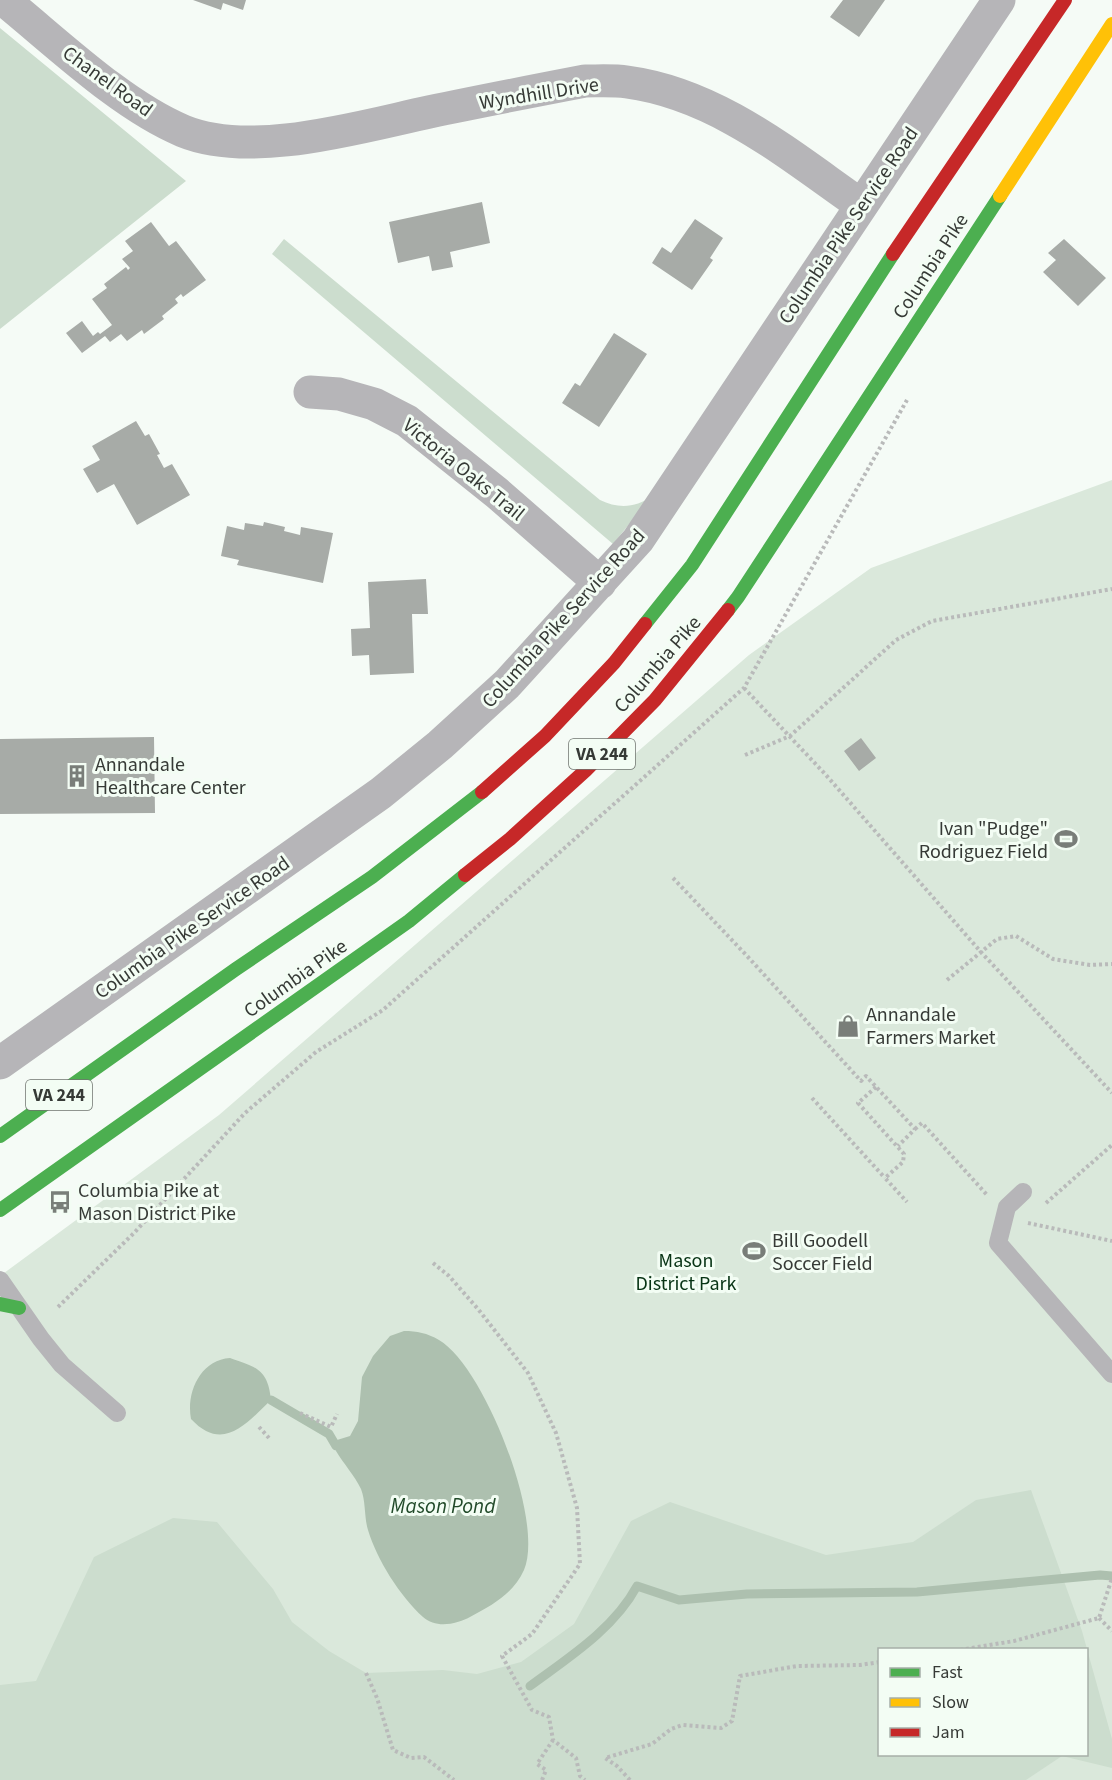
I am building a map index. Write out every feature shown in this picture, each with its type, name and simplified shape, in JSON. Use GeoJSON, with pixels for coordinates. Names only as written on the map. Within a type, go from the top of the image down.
{"type":"FeatureCollection","features":[{"type":"Feature","properties":{"kind":"main road","name":"Columbia Pike"},"geometry":{"type":"LineString","coordinates":[[0,1136],[236,969],[372,878],[454,814],[545,736],[614,663],[692,565],[893,254],[1065,0]]}},
{"type":"Feature","properties":{"kind":"main road","name":"Columbia Pike"},"geometry":{"type":"LineString","coordinates":[[0,1210],[409,921],[518,832],[586,770],[655,700],[738,597],[1112,24]]}},
{"type":"Feature","properties":{"kind":"main road"},"geometry":{"type":"LineString","coordinates":[[0,1304],[19,1308]]}},
{"type":"Feature","properties":{"kind":"street","name":"Chanel Road"},"geometry":{"type":"LineString","coordinates":[[4,0],[96,75],[150,114],[185,132],[224,142]]}},
{"type":"Feature","properties":{"kind":"street","name":"Columbia Pike Service Road"},"geometry":{"type":"LineString","coordinates":[[0,1064],[372,799],[423,759],[507,684],[638,540],[999,0]]}},
{"type":"Feature","properties":{"kind":"street","name":"Wyndhill Drive"},"geometry":{"type":"LineString","coordinates":[[224,142],[272,142],[350,129],[585,81],[625,81],[661,88],[712,107],[759,134],[861,205]]}},
{"type":"Feature","properties":{"kind":"street","name":"Victoria Oaks Trail"},"geometry":{"type":"LineString","coordinates":[[310,392],[339,394],[374,404],[406,421],[497,493],[600,583]]}},
{"type":"Feature","properties":{"kind":"lane"},"geometry":{"type":"LineString","coordinates":[[1023,1192],[1007,1207],[998,1243],[1112,1374]]}},
{"type":"Feature","properties":{"kind":"lane"},"geometry":{"type":"LineString","coordinates":[[0,1280],[62,1365],[117,1413]]}},
{"type":"Feature","properties":{"kind":"path"},"geometry":{"type":"LineString","coordinates":[[745,755],[790,736],[896,640],[932,621],[1112,589]]}},
{"type":"Feature","properties":{"kind":"path"},"geometry":{"type":"LineString","coordinates":[[744,688],[826,775],[980,951],[1112,1093]]}},
{"type":"Feature","properties":{"kind":"path"},"geometry":{"type":"LineString","coordinates":[[673,878],[861,1081],[866,1076],[915,1129]]}},
{"type":"Feature","properties":{"kind":"path"},"geometry":{"type":"LineString","coordinates":[[947,980],[997,939],[1016,936],[1053,959],[1090,965],[1112,964]]}},
{"type":"Feature","properties":{"kind":"path"},"geometry":{"type":"LineString","coordinates":[[58,1306],[134,1233],[245,1113],[316,1052],[383,1010]]}},
{"type":"Feature","properties":{"kind":"path"},"geometry":{"type":"LineString","coordinates":[[876,1087],[858,1103],[904,1154],[903,1162],[885,1178]]}},
{"type":"Feature","properties":{"kind":"path"},"geometry":{"type":"LineString","coordinates":[[812,1098],[907,1202]]}},
{"type":"Feature","properties":{"kind":"path"},"geometry":{"type":"LineString","coordinates":[[898,1146],[922,1123],[994,1203]]}},
{"type":"Feature","properties":{"kind":"path"},"geometry":{"type":"LineString","coordinates":[[1041,1207],[1112,1145]]}},
{"type":"Feature","properties":{"kind":"path"},"geometry":{"type":"LineString","coordinates":[[1032,1215],[1023,1222],[1112,1241]]}},
{"type":"Feature","properties":{"kind":"path"},"geometry":{"type":"LineString","coordinates":[[433,1263],[449,1276],[478,1308],[528,1373],[556,1433],[577,1508],[580,1564],[532,1634],[502,1656],[532,1710],[549,1717],[553,1740],[576,1758],[580,1776],[585,1780]]}},
{"type":"Feature","properties":{"kind":"path"},"geometry":{"type":"LineString","coordinates":[[300,1413],[331,1427],[338,1414]]}},
{"type":"Feature","properties":{"kind":"path"},"geometry":{"type":"LineString","coordinates":[[260,1427],[269,1438]]}},
{"type":"Feature","properties":{"kind":"path"},"geometry":{"type":"LineString","coordinates":[[1099,1618],[1112,1578]]}},
{"type":"Feature","properties":{"kind":"path"},"geometry":{"type":"LineString","coordinates":[[1099,1618],[1112,1631]]}},
{"type":"Feature","properties":{"kind":"path"},"geometry":{"type":"LineString","coordinates":[[972,1648],[1014,1641],[1099,1618]]}},
{"type":"Feature","properties":{"kind":"path"},"geometry":{"type":"LineString","coordinates":[[630,1780],[617,1766],[605,1758],[652,1744],[671,1729],[682,1725],[721,1728],[732,1721],[740,1676],[797,1666],[860,1665],[878,1662]]}},
{"type":"Feature","properties":{"kind":"path"},"geometry":{"type":"LineString","coordinates":[[366,1673],[377,1698],[393,1750],[411,1758],[424,1757],[454,1780]]}},
{"type":"Feature","properties":{"kind":"path"},"geometry":{"type":"LineString","coordinates":[[542,1780],[546,1770],[537,1764],[553,1740]]}},
{"type":"Feature","properties":{"kind":"green space","name":"Mason District Park"},"geometry":{"type":"Polygon","coordinates":[[[1112,480],[1112,1780],[0,1780],[0,1276],[219,1115],[749,655],[871,568],[1112,480]]]}},
{"type":"Feature","properties":{"kind":"shaded area"},"geometry":{"type":"Polygon","coordinates":[[[0,28],[186,181],[0,329],[0,28]]]}},
{"type":"Feature","properties":{"kind":"shaded area"},"geometry":{"type":"Polygon","coordinates":[[[284,239],[600,500],[613,505],[627,506],[640,503],[652,496],[613,544],[272,254],[284,239]]]}},
{"type":"Feature","properties":{"kind":"shaded area"},"geometry":{"type":"Polygon","coordinates":[[[1031,1490],[1087,1648],[878,1648],[878,1756],[1062,1756],[1026,1780],[0,1780],[0,1685],[36,1681],[94,1557],[173,1518],[217,1522],[273,1589],[292,1622],[329,1651],[366,1673],[443,1670],[477,1674],[521,1662],[574,1624],[631,1521],[670,1502],[826,1555],[913,1542],[976,1500],[1031,1490]]]}},
{"type":"Feature","properties":{"kind":"shaded area"},"geometry":{"type":"Polygon","coordinates":[[[1088,1653],[1112,1739],[1112,1768],[1062,1756],[1088,1756],[1088,1653]]]}},
{"type":"Feature","properties":{"kind":"water","name":"Mason Pond"},"geometry":{"type":"Polygon","coordinates":[[[404,1331],[422,1333],[439,1340],[456,1355],[474,1380],[506,1446],[526,1517],[528,1547],[524,1570],[514,1586],[494,1603],[459,1622],[440,1624],[428,1621],[398,1588],[383,1565],[372,1541],[361,1489],[336,1451],[337,1440],[350,1436],[358,1421],[362,1377],[373,1356],[390,1336],[404,1331]]]}},
{"type":"Feature","properties":{"kind":"water"},"geometry":{"type":"Polygon","coordinates":[[[230,1358],[254,1367],[264,1375],[271,1400],[243,1426],[224,1434],[213,1434],[191,1419],[193,1389],[203,1371],[220,1360],[230,1358]]]}},
{"type":"Feature","properties":{"kind":"building"},"geometry":{"type":"Polygon","coordinates":[[[193,0],[246,0],[243,10],[223,3],[221,10],[193,0]]]}},
{"type":"Feature","properties":{"kind":"building"},"geometry":{"type":"Polygon","coordinates":[[[843,0],[885,0],[859,37],[830,17],[843,0]]]}},
{"type":"Feature","properties":{"kind":"building"},"geometry":{"type":"Polygon","coordinates":[[[482,202],[490,243],[450,252],[453,267],[432,271],[429,256],[398,263],[389,222],[482,202]]]}},
{"type":"Feature","properties":{"kind":"building"},"geometry":{"type":"Polygon","coordinates":[[[695,219],[723,238],[710,258],[713,260],[692,290],[652,263],[662,247],[671,253],[695,219]]]}},
{"type":"Feature","properties":{"kind":"building"},"geometry":{"type":"Polygon","coordinates":[[[151,222],[169,246],[176,241],[206,280],[183,297],[181,294],[175,299],[178,303],[162,316],[164,319],[144,334],[142,330],[127,341],[121,334],[110,342],[105,336],[82,353],[66,333],[82,321],[93,336],[112,325],[92,299],[107,288],[104,284],[126,267],[128,270],[130,268],[122,259],[133,251],[125,241],[151,222]]]}},
{"type":"Feature","properties":{"kind":"building"},"geometry":{"type":"Polygon","coordinates":[[[1064,239],[1106,278],[1078,306],[1043,272],[1056,260],[1048,253],[1064,239]]]}},
{"type":"Feature","properties":{"kind":"building"},"geometry":{"type":"Polygon","coordinates":[[[614,333],[647,354],[599,427],[562,403],[575,383],[580,386],[614,333]]]}},
{"type":"Feature","properties":{"kind":"building"},"geometry":{"type":"Polygon","coordinates":[[[136,421],[145,436],[149,434],[160,454],[157,455],[164,468],[172,464],[190,495],[137,525],[114,484],[97,493],[83,469],[100,460],[92,446],[136,421]]]}},
{"type":"Feature","properties":{"kind":"building"},"geometry":{"type":"Polygon","coordinates":[[[264,522],[285,527],[284,531],[300,535],[301,527],[333,533],[323,583],[237,565],[239,560],[221,556],[227,526],[244,530],[245,523],[263,526],[264,522]]]}},
{"type":"Feature","properties":{"kind":"building"},"geometry":{"type":"Polygon","coordinates":[[[426,579],[428,614],[412,614],[414,673],[370,675],[369,655],[352,656],[351,629],[370,628],[368,582],[426,579]]]}},
{"type":"Feature","properties":{"kind":"building","name":"Annandale Healthcare Center"},"geometry":{"type":"Polygon","coordinates":[[[154,737],[155,813],[0,814],[0,739],[154,737]]]}},
{"type":"Feature","properties":{"kind":"building"},"geometry":{"type":"Polygon","coordinates":[[[861,738],[876,758],[859,771],[844,751],[861,738]]]}},
{"type":"Feature","properties":{"kind":"waterway"},"geometry":{"type":"LineString","coordinates":[[271,1400],[329,1434],[336,1446]]}},
{"type":"Feature","properties":{"kind":"waterway"},"geometry":{"type":"LineString","coordinates":[[530,1686],[603,1629],[616,1616],[637,1586],[679,1600],[747,1594],[917,1592],[1100,1575],[1112,1576]]}},
{"type":"Feature","properties":{"kind":"traffic: fast"},"geometry":{"type":"LineString","coordinates":[[728,610],[1000,196]]}},
{"type":"Feature","properties":{"kind":"traffic: fast"},"geometry":{"type":"LineString","coordinates":[[645,624],[692,565],[893,254]]}},
{"type":"Feature","properties":{"kind":"traffic: fast"},"geometry":{"type":"LineString","coordinates":[[0,1136],[236,969],[372,877],[482,792]]}},
{"type":"Feature","properties":{"kind":"traffic: fast"},"geometry":{"type":"LineString","coordinates":[[0,1210],[409,921],[465,875]]}},
{"type":"Feature","properties":{"kind":"traffic: fast"},"geometry":{"type":"LineString","coordinates":[[0,1304],[19,1308]]}},
{"type":"Feature","properties":{"kind":"traffic: slow"},"geometry":{"type":"LineString","coordinates":[[1000,196],[1112,24]]}},
{"type":"Feature","properties":{"kind":"traffic: jam"},"geometry":{"type":"LineString","coordinates":[[893,254],[1065,0]]}},
{"type":"Feature","properties":{"kind":"traffic: jam"},"geometry":{"type":"LineString","coordinates":[[465,875],[510,839],[586,770],[655,700],[728,610]]}},
{"type":"Feature","properties":{"kind":"traffic: jam"},"geometry":{"type":"LineString","coordinates":[[482,792],[545,736],[614,663],[645,624]]}},
{"type":"Feature","properties":{"kind":"place","name":"Annandale Healthcare Center"},"geometry":{"type":"Point","coordinates":[77,776]}},
{"type":"Feature","properties":{"kind":"place","name":"Ivan \"Pudge\" Rodriguez Field"},"geometry":{"type":"Point","coordinates":[1066,839]}},
{"type":"Feature","properties":{"kind":"place","name":"Annandale Farmers Market"},"geometry":{"type":"Point","coordinates":[848,1026]}},
{"type":"Feature","properties":{"kind":"place","name":"Columbia Pike at Mason District Pike"},"geometry":{"type":"Point","coordinates":[60,1202]}},
{"type":"Feature","properties":{"kind":"place","name":"Bill Goodell Soccer Field"},"geometry":{"type":"Point","coordinates":[754,1251]}}]}
